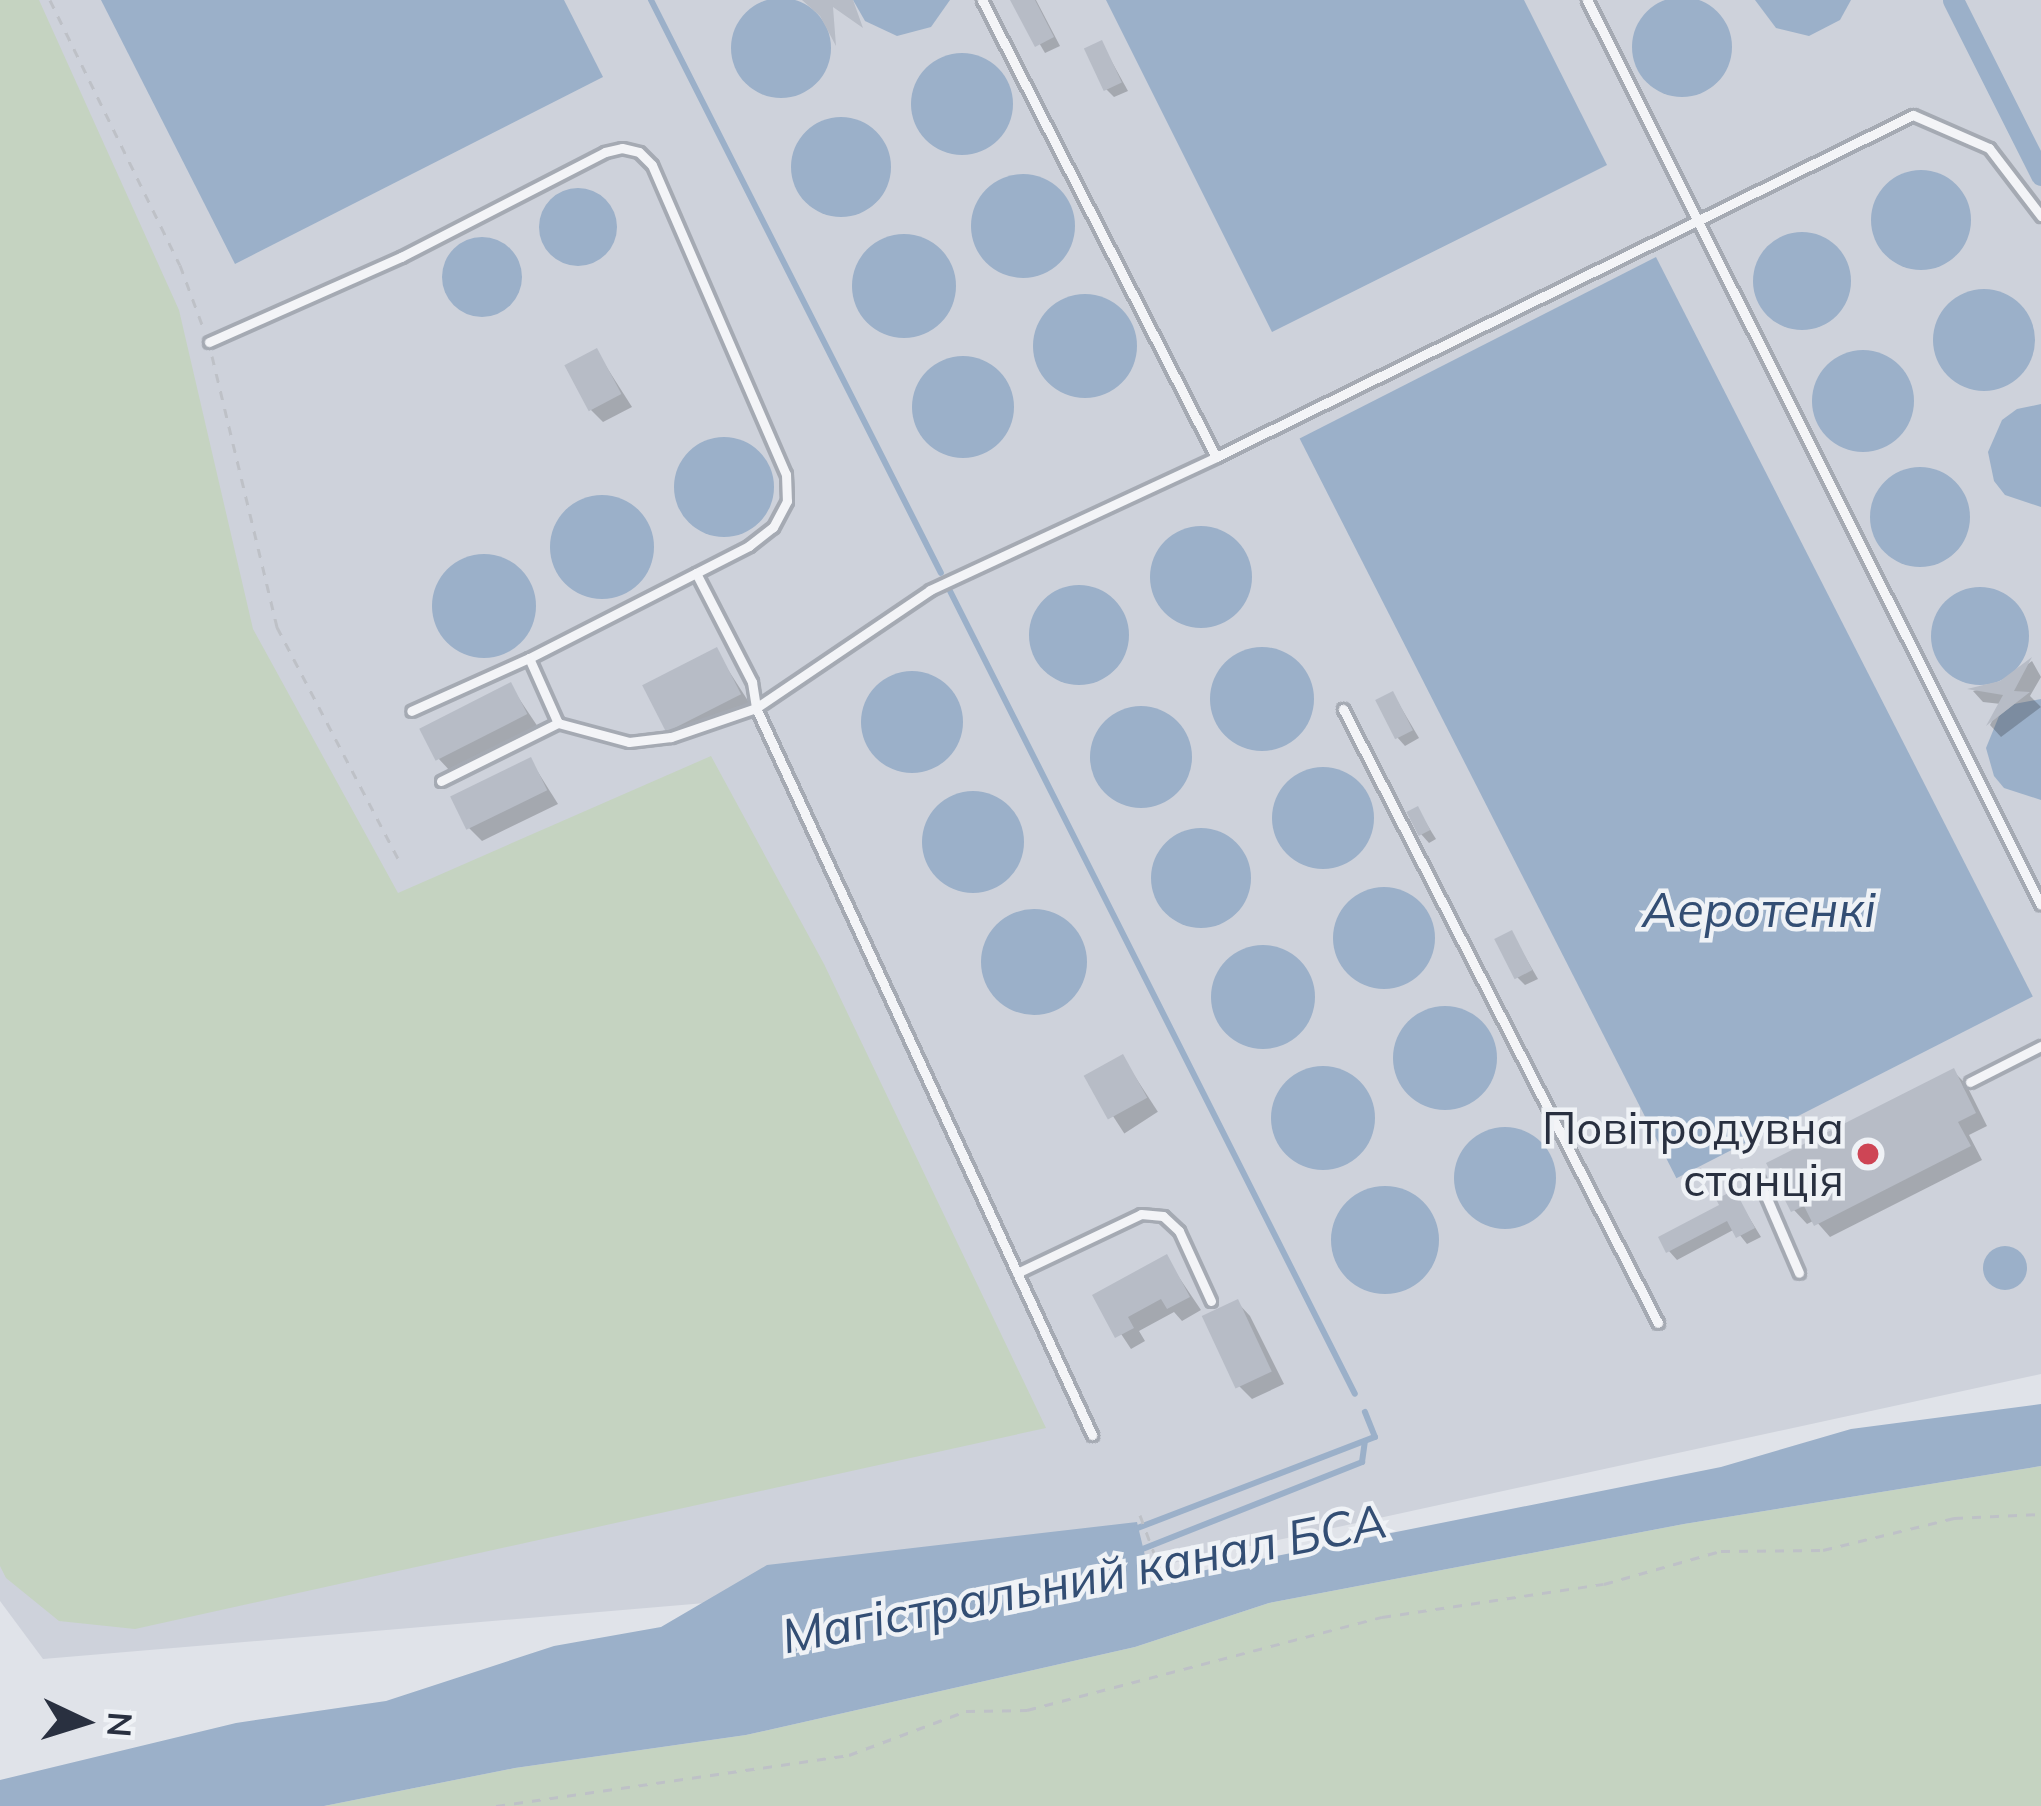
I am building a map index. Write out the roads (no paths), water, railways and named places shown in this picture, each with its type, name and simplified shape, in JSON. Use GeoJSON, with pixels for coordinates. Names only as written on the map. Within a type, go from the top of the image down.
{"type":"FeatureCollection","features":[{"type":"Feature","properties":{"kind":"lane"},"geometry":{"type":"LineString","coordinates":[[982,0],[1216,457]]}},
{"type":"Feature","properties":{"kind":"lane"},"geometry":{"type":"LineString","coordinates":[[1587,0],[2041,905]]}},
{"type":"Feature","properties":{"kind":"lane"},"geometry":{"type":"LineString","coordinates":[[441,781],[558,723],[629,742],[671,737],[756,708],[930,590],[1216,457],[1913,115],[1989,148],[2041,216]]}},
{"type":"Feature","properties":{"kind":"lane"},"geometry":{"type":"LineString","coordinates":[[209,342],[401,257],[605,152],[622,148],[639,152],[652,165],[786,474],[787,501],[773,527],[696,573],[529,658],[411,711]]}},
{"type":"Feature","properties":{"kind":"lane"},"geometry":{"type":"LineString","coordinates":[[696,573],[752,682],[756,708],[1092,1435]]}},
{"type":"Feature","properties":{"kind":"lane"},"geometry":{"type":"LineString","coordinates":[[529,658],[558,723]]}},
{"type":"Feature","properties":{"kind":"lane"},"geometry":{"type":"LineString","coordinates":[[1343,709],[1658,1323]]}},
{"type":"Feature","properties":{"kind":"lane"},"geometry":{"type":"LineString","coordinates":[[1970,1082],[2041,1046]]}},
{"type":"Feature","properties":{"kind":"lane"},"geometry":{"type":"LineString","coordinates":[[1759,1180],[1799,1273]]}},
{"type":"Feature","properties":{"kind":"lane"},"geometry":{"type":"LineString","coordinates":[[1017,1273],[1141,1214],[1163,1216],[1179,1231],[1211,1300]]}},
{"type":"Feature","properties":{"kind":"water"},"geometry":{"type":"Polygon","coordinates":[[[1682,-3],[1701,1],[1717,12],[1728,28],[1732,47],[1728,66],[1717,82],[1701,93],[1682,97],[1663,93],[1647,82],[1636,66],[1632,47],[1636,28],[1647,12],[1663,1],[1682,-3]]]}},
{"type":"Feature","properties":{"kind":"water"},"geometry":{"type":"Polygon","coordinates":[[[781,-2],[800,2],[816,13],[827,29],[831,48],[827,67],[816,83],[800,94],[781,98],[762,94],[746,83],[735,67],[731,48],[735,29],[746,13],[762,2],[781,-2]]]}},
{"type":"Feature","properties":{"kind":"water"},"geometry":{"type":"Polygon","coordinates":[[[101,0],[564,0],[603,77],[235,264],[101,0]]]}},
{"type":"Feature","properties":{"kind":"water"},"geometry":{"type":"Polygon","coordinates":[[[853,0],[950,0],[931,27],[897,36],[865,21],[853,0]]]}},
{"type":"Feature","properties":{"kind":"water"},"geometry":{"type":"Polygon","coordinates":[[[1106,0],[1524,0],[1607,165],[1272,332],[1106,0]]]}},
{"type":"Feature","properties":{"kind":"water"},"geometry":{"type":"Polygon","coordinates":[[[1755,0],[1851,0],[1840,20],[1809,36],[1776,28],[1755,0]]]}},
{"type":"Feature","properties":{"kind":"water"},"geometry":{"type":"Polygon","coordinates":[[[962,53],[982,57],[998,68],[1009,84],[1013,104],[1009,124],[998,140],[982,151],[962,155],[942,151],[926,140],[915,124],[911,104],[915,84],[926,68],[942,57],[962,53]]]}},
{"type":"Feature","properties":{"kind":"water"},"geometry":{"type":"Polygon","coordinates":[[[841,117],[860,120],[877,131],[888,148],[888,186],[877,203],[860,214],[841,217],[822,214],[805,203],[794,186],[791,167],[794,148],[805,131],[822,120],[841,117]]]}},
{"type":"Feature","properties":{"kind":"water"},"geometry":{"type":"Polygon","coordinates":[[[1921,170],[1940,174],[1956,185],[1967,201],[1971,220],[1967,239],[1956,255],[1940,266],[1921,270],[1902,266],[1886,255],[1875,239],[1871,220],[1875,201],[1886,185],[1902,174],[1921,170]]]}},
{"type":"Feature","properties":{"kind":"water"},"geometry":{"type":"Polygon","coordinates":[[[1023,174],[1043,178],[1060,189],[1071,206],[1075,226],[1071,246],[1060,263],[1043,274],[1023,278],[1003,274],[986,263],[975,246],[971,226],[975,206],[986,189],[1003,178],[1023,174]]]}},
{"type":"Feature","properties":{"kind":"water"},"geometry":{"type":"Polygon","coordinates":[[[578,188],[605,200],[617,227],[605,254],[578,266],[551,254],[539,227],[551,200],[578,188]]]}},
{"type":"Feature","properties":{"kind":"water"},"geometry":{"type":"Polygon","coordinates":[[[1802,232],[1837,246],[1851,281],[1837,316],[1802,330],[1767,316],[1753,281],[1767,246],[1802,232]]]}},
{"type":"Feature","properties":{"kind":"water"},"geometry":{"type":"Polygon","coordinates":[[[904,234],[924,238],[947,257],[956,286],[952,306],[933,329],[904,338],[884,334],[861,315],[852,286],[856,266],[875,243],[904,234]]]}},
{"type":"Feature","properties":{"kind":"water"},"geometry":{"type":"Polygon","coordinates":[[[482,237],[510,249],[522,277],[510,305],[482,317],[454,305],[442,277],[454,249],[482,237]]]}},
{"type":"Feature","properties":{"kind":"water","name":"Аеротенкі"},"geometry":{"type":"Polygon","coordinates":[[[1656,257],[2033,997],[1676,1178],[1300,439],[1656,257]]]}},
{"type":"Feature","properties":{"kind":"water"},"geometry":{"type":"Polygon","coordinates":[[[1984,289],[2003,293],[2020,304],[2031,321],[2035,340],[2031,359],[2020,376],[2003,387],[1984,391],[1965,387],[1948,376],[1937,359],[1933,340],[1937,321],[1948,304],[1965,293],[1984,289]]]}},
{"type":"Feature","properties":{"kind":"water"},"geometry":{"type":"Polygon","coordinates":[[[1085,294],[1105,298],[1122,309],[1133,326],[1137,346],[1133,366],[1122,383],[1105,394],[1085,398],[1065,394],[1048,383],[1037,366],[1033,346],[1037,326],[1048,309],[1065,298],[1085,294]]]}},
{"type":"Feature","properties":{"kind":"water"},"geometry":{"type":"Polygon","coordinates":[[[1863,350],[1883,354],[1899,365],[1910,381],[1914,401],[1910,421],[1899,437],[1883,448],[1863,452],[1843,448],[1827,437],[1816,421],[1812,401],[1816,381],[1827,365],[1843,354],[1863,350]]]}},
{"type":"Feature","properties":{"kind":"water"},"geometry":{"type":"Polygon","coordinates":[[[963,356],[982,360],[999,371],[1010,388],[1014,407],[1010,426],[999,443],[982,454],[963,458],[944,454],[927,443],[916,426],[912,407],[916,388],[927,371],[944,360],[963,356]]]}},
{"type":"Feature","properties":{"kind":"water"},"geometry":{"type":"Polygon","coordinates":[[[2041,404],[2041,507],[2005,495],[1994,481],[1988,452],[2002,420],[2017,409],[2041,404]]]}},
{"type":"Feature","properties":{"kind":"water"},"geometry":{"type":"Polygon","coordinates":[[[724,437],[752,445],[766,459],[774,487],[766,515],[752,529],[724,537],[696,529],[682,515],[674,487],[682,459],[696,445],[724,437]]]}},
{"type":"Feature","properties":{"kind":"water"},"geometry":{"type":"Polygon","coordinates":[[[1920,467],[1939,470],[1956,481],[1967,498],[1967,536],[1956,553],[1939,564],[1920,567],[1901,564],[1884,553],[1873,536],[1870,517],[1873,498],[1884,481],[1901,470],[1920,467]]]}},
{"type":"Feature","properties":{"kind":"water"},"geometry":{"type":"Polygon","coordinates":[[[602,495],[622,499],[639,510],[650,527],[654,547],[650,567],[639,584],[622,595],[602,599],[582,595],[565,584],[554,567],[550,547],[554,527],[565,510],[582,499],[602,495]]]}},
{"type":"Feature","properties":{"kind":"water"},"geometry":{"type":"Polygon","coordinates":[[[1201,526],[1220,530],[1237,541],[1248,558],[1252,577],[1248,596],[1237,613],[1220,624],[1201,628],[1182,624],[1165,613],[1154,596],[1150,577],[1154,558],[1165,541],[1182,530],[1201,526]]]}},
{"type":"Feature","properties":{"kind":"water"},"geometry":{"type":"Polygon","coordinates":[[[484,554],[504,558],[521,569],[532,586],[536,606],[532,626],[521,643],[504,654],[484,658],[464,654],[447,643],[436,626],[432,606],[436,586],[447,569],[464,558],[484,554]]]}},
{"type":"Feature","properties":{"kind":"water"},"geometry":{"type":"Polygon","coordinates":[[[1079,585],[1115,599],[1129,635],[1115,671],[1079,685],[1043,671],[1029,635],[1043,599],[1079,585]]]}},
{"type":"Feature","properties":{"kind":"water"},"geometry":{"type":"Polygon","coordinates":[[[1980,587],[2015,601],[2029,636],[2015,671],[1980,685],[1945,671],[1931,636],[1945,601],[1980,587]]]}},
{"type":"Feature","properties":{"kind":"water"},"geometry":{"type":"Polygon","coordinates":[[[1262,647],[1282,651],[1299,662],[1310,679],[1314,699],[1310,719],[1299,736],[1282,747],[1262,751],[1242,747],[1225,736],[1214,719],[1210,699],[1214,679],[1225,662],[1242,651],[1262,647]]]}},
{"type":"Feature","properties":{"kind":"water"},"geometry":{"type":"Polygon","coordinates":[[[912,671],[931,675],[948,686],[959,703],[963,722],[959,741],[948,758],[931,769],[912,773],[893,769],[876,758],[865,741],[861,722],[865,703],[876,686],[893,675],[912,671]]]}},
{"type":"Feature","properties":{"kind":"water"},"geometry":{"type":"Polygon","coordinates":[[[2041,699],[2041,800],[2004,788],[1994,776],[1986,748],[1999,716],[2014,704],[2041,699]]]}},
{"type":"Feature","properties":{"kind":"water"},"geometry":{"type":"Polygon","coordinates":[[[1141,706],[1161,710],[1177,721],[1188,737],[1192,757],[1188,777],[1177,793],[1161,804],[1141,808],[1121,804],[1105,793],[1094,777],[1090,757],[1094,737],[1105,721],[1121,710],[1141,706]]]}},
{"type":"Feature","properties":{"kind":"water"},"geometry":{"type":"Polygon","coordinates":[[[1323,767],[1342,771],[1359,782],[1370,799],[1374,818],[1370,837],[1359,854],[1342,865],[1323,869],[1304,865],[1287,854],[1276,837],[1272,818],[1276,799],[1287,782],[1304,771],[1323,767]]]}},
{"type":"Feature","properties":{"kind":"water"},"geometry":{"type":"Polygon","coordinates":[[[973,791],[993,795],[1009,806],[1020,822],[1024,842],[1020,862],[1009,878],[993,889],[973,893],[953,889],[937,878],[926,862],[922,842],[926,822],[937,806],[953,795],[973,791]]]}},
{"type":"Feature","properties":{"kind":"water"},"geometry":{"type":"Polygon","coordinates":[[[1201,828],[1237,842],[1251,878],[1237,914],[1201,928],[1165,914],[1151,878],[1165,842],[1201,828]]]}},
{"type":"Feature","properties":{"kind":"water"},"geometry":{"type":"Polygon","coordinates":[[[1384,887],[1404,891],[1420,902],[1431,918],[1435,938],[1431,958],[1420,974],[1404,985],[1384,989],[1364,985],[1348,974],[1337,958],[1333,938],[1337,918],[1348,902],[1364,891],[1384,887]]]}},
{"type":"Feature","properties":{"kind":"water"},"geometry":{"type":"Polygon","coordinates":[[[1034,909],[1054,913],[1071,925],[1083,942],[1087,962],[1083,982],[1071,999],[1054,1011],[1034,1015],[1014,1011],[997,999],[985,982],[981,962],[985,942],[997,925],[1014,913],[1034,909]]]}},
{"type":"Feature","properties":{"kind":"water"},"geometry":{"type":"Polygon","coordinates":[[[1263,945],[1283,949],[1300,960],[1311,977],[1315,997],[1311,1017],[1300,1034],[1283,1045],[1263,1049],[1243,1045],[1226,1034],[1215,1017],[1211,997],[1215,977],[1226,960],[1243,949],[1263,945]]]}},
{"type":"Feature","properties":{"kind":"water"},"geometry":{"type":"Polygon","coordinates":[[[1445,1006],[1465,1010],[1482,1021],[1493,1038],[1497,1058],[1493,1078],[1482,1095],[1465,1106],[1445,1110],[1425,1106],[1408,1095],[1397,1078],[1393,1058],[1397,1038],[1408,1021],[1425,1010],[1445,1006]]]}},
{"type":"Feature","properties":{"kind":"water"},"geometry":{"type":"Polygon","coordinates":[[[1323,1066],[1343,1070],[1360,1081],[1371,1098],[1375,1118],[1371,1138],[1360,1155],[1343,1166],[1323,1170],[1303,1166],[1286,1155],[1275,1138],[1271,1118],[1275,1098],[1286,1081],[1303,1070],[1323,1066]]]}},
{"type":"Feature","properties":{"kind":"water"},"geometry":{"type":"Polygon","coordinates":[[[1505,1127],[1525,1131],[1541,1142],[1552,1158],[1556,1178],[1552,1198],[1541,1214],[1525,1225],[1505,1229],[1485,1225],[1469,1214],[1458,1198],[1454,1178],[1458,1158],[1469,1142],[1485,1131],[1505,1127]]]}},
{"type":"Feature","properties":{"kind":"water"},"geometry":{"type":"Polygon","coordinates":[[[1385,1186],[1406,1190],[1423,1202],[1435,1219],[1439,1240],[1435,1261],[1423,1278],[1406,1290],[1385,1294],[1364,1290],[1347,1278],[1335,1261],[1331,1240],[1335,1219],[1347,1202],[1364,1190],[1385,1186]]]}},
{"type":"Feature","properties":{"kind":"water"},"geometry":{"type":"Polygon","coordinates":[[[2005,1246],[2020,1253],[2027,1268],[2020,1283],[2005,1290],[1990,1283],[1983,1268],[1990,1253],[2005,1246]]]}},
{"type":"Feature","properties":{"kind":"water","name":"Магістральний канал БСА"},"geometry":{"type":"Polygon","coordinates":[[[2041,1404],[2041,1466],[1684,1524],[1269,1603],[1135,1647],[746,1735],[515,1768],[324,1806],[0,1806],[0,1780],[236,1723],[386,1701],[554,1646],[661,1627],[767,1565],[1137,1522],[1151,1581],[1721,1467],[1851,1429],[2041,1404]]]}},
{"type":"Feature","properties":{"kind":"waterway"},"geometry":{"type":"LineString","coordinates":[[651,0],[941,573]]}},
{"type":"Feature","properties":{"kind":"waterway"},"geometry":{"type":"LineString","coordinates":[[1953,0],[2041,175]]}},
{"type":"Feature","properties":{"kind":"waterway"},"geometry":{"type":"LineString","coordinates":[[950,591],[1355,1394]]}},
{"type":"Feature","properties":{"kind":"waterway","name":"Магістральний канал БСА"},"geometry":{"type":"LineString","coordinates":[[1135,1529],[1375,1437],[1365,1412]]}},
{"type":"Feature","properties":{"kind":"waterway","name":"Магістральний канал БСА"},"geometry":{"type":"LineString","coordinates":[[1140,1550],[1362,1462],[1365,1441]]}},
{"type":"Feature","properties":{"kind":"place","name":"Повітродувна станція"},"geometry":{"type":"Point","coordinates":[1868,1154]}}]}
